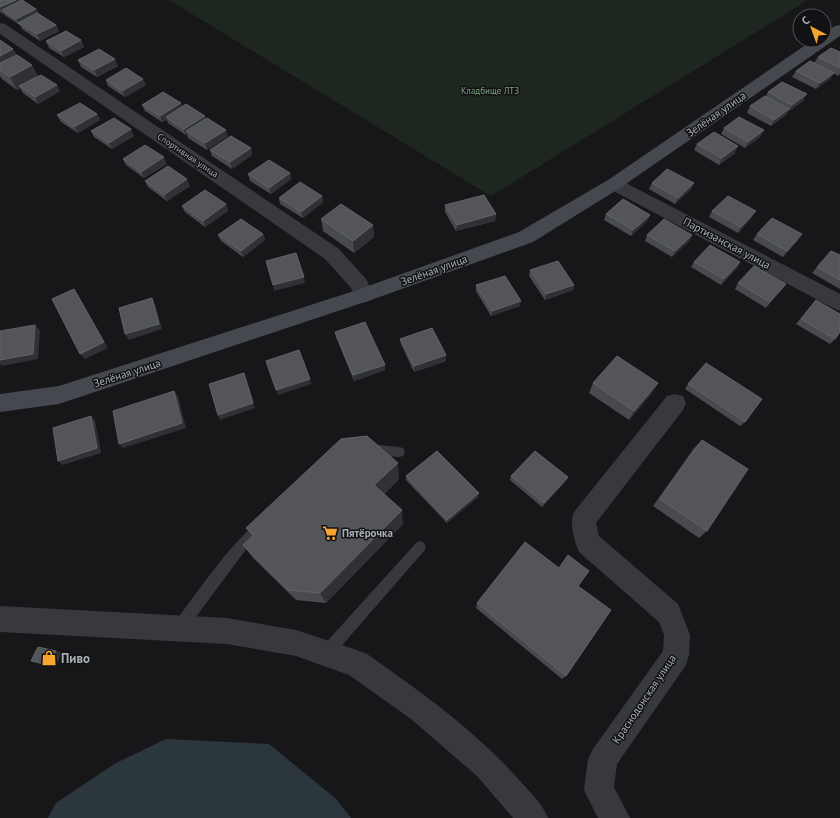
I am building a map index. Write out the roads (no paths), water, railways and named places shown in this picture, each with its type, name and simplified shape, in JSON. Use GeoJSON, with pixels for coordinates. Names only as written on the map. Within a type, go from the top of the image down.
{"type":"FeatureCollection","features":[{"type":"Feature","properties":{"kind":"street","name":"Спортивная улица"},"geometry":{"type":"LineString","coordinates":[[0,27],[332,254],[359,284],[364,294]]}},
{"type":"Feature","properties":{"kind":"street","name":"Зелёная улица"},"geometry":{"type":"LineString","coordinates":[[0,403],[59,395],[364,294],[526,237],[614,184],[812,48]]}},
{"type":"Feature","properties":{"kind":"street","name":"Партизанская улица"},"geometry":{"type":"LineString","coordinates":[[614,184],[840,303]]}},
{"type":"Feature","properties":{"kind":"street","name":"Краснодонская улица"},"geometry":{"type":"LineString","coordinates":[[615,818],[599,790],[604,759],[676,655],[677,635],[669,613],[588,543],[583,520],[674,403]]}},
{"type":"Feature","properties":{"kind":"street"},"geometry":{"type":"LineString","coordinates":[[0,619],[227,631],[296,644],[357,664],[421,709],[487,766],[533,818]]}},
{"type":"Feature","properties":{"kind":"lane"},"geometry":{"type":"LineString","coordinates":[[356,448],[399,452]]}},
{"type":"Feature","properties":{"kind":"lane"},"geometry":{"type":"LineString","coordinates":[[178,628],[243,544],[270,519]]}},
{"type":"Feature","properties":{"kind":"lane"},"geometry":{"type":"LineString","coordinates":[[326,653],[420,547]]}},
{"type":"Feature","properties":{"kind":"place","name":"Пятёрочка"},"geometry":{"type":"Point","coordinates":[330,533]}},
{"type":"Feature","properties":{"kind":"place","name":"Пиво"},"geometry":{"type":"Point","coordinates":[49,658]}},
{"type":"Feature","properties":{"kind":"park label","name":"Кладбище ЛТЗ"},"geometry":{"type":"Point","coordinates":[490,90]}}]}
